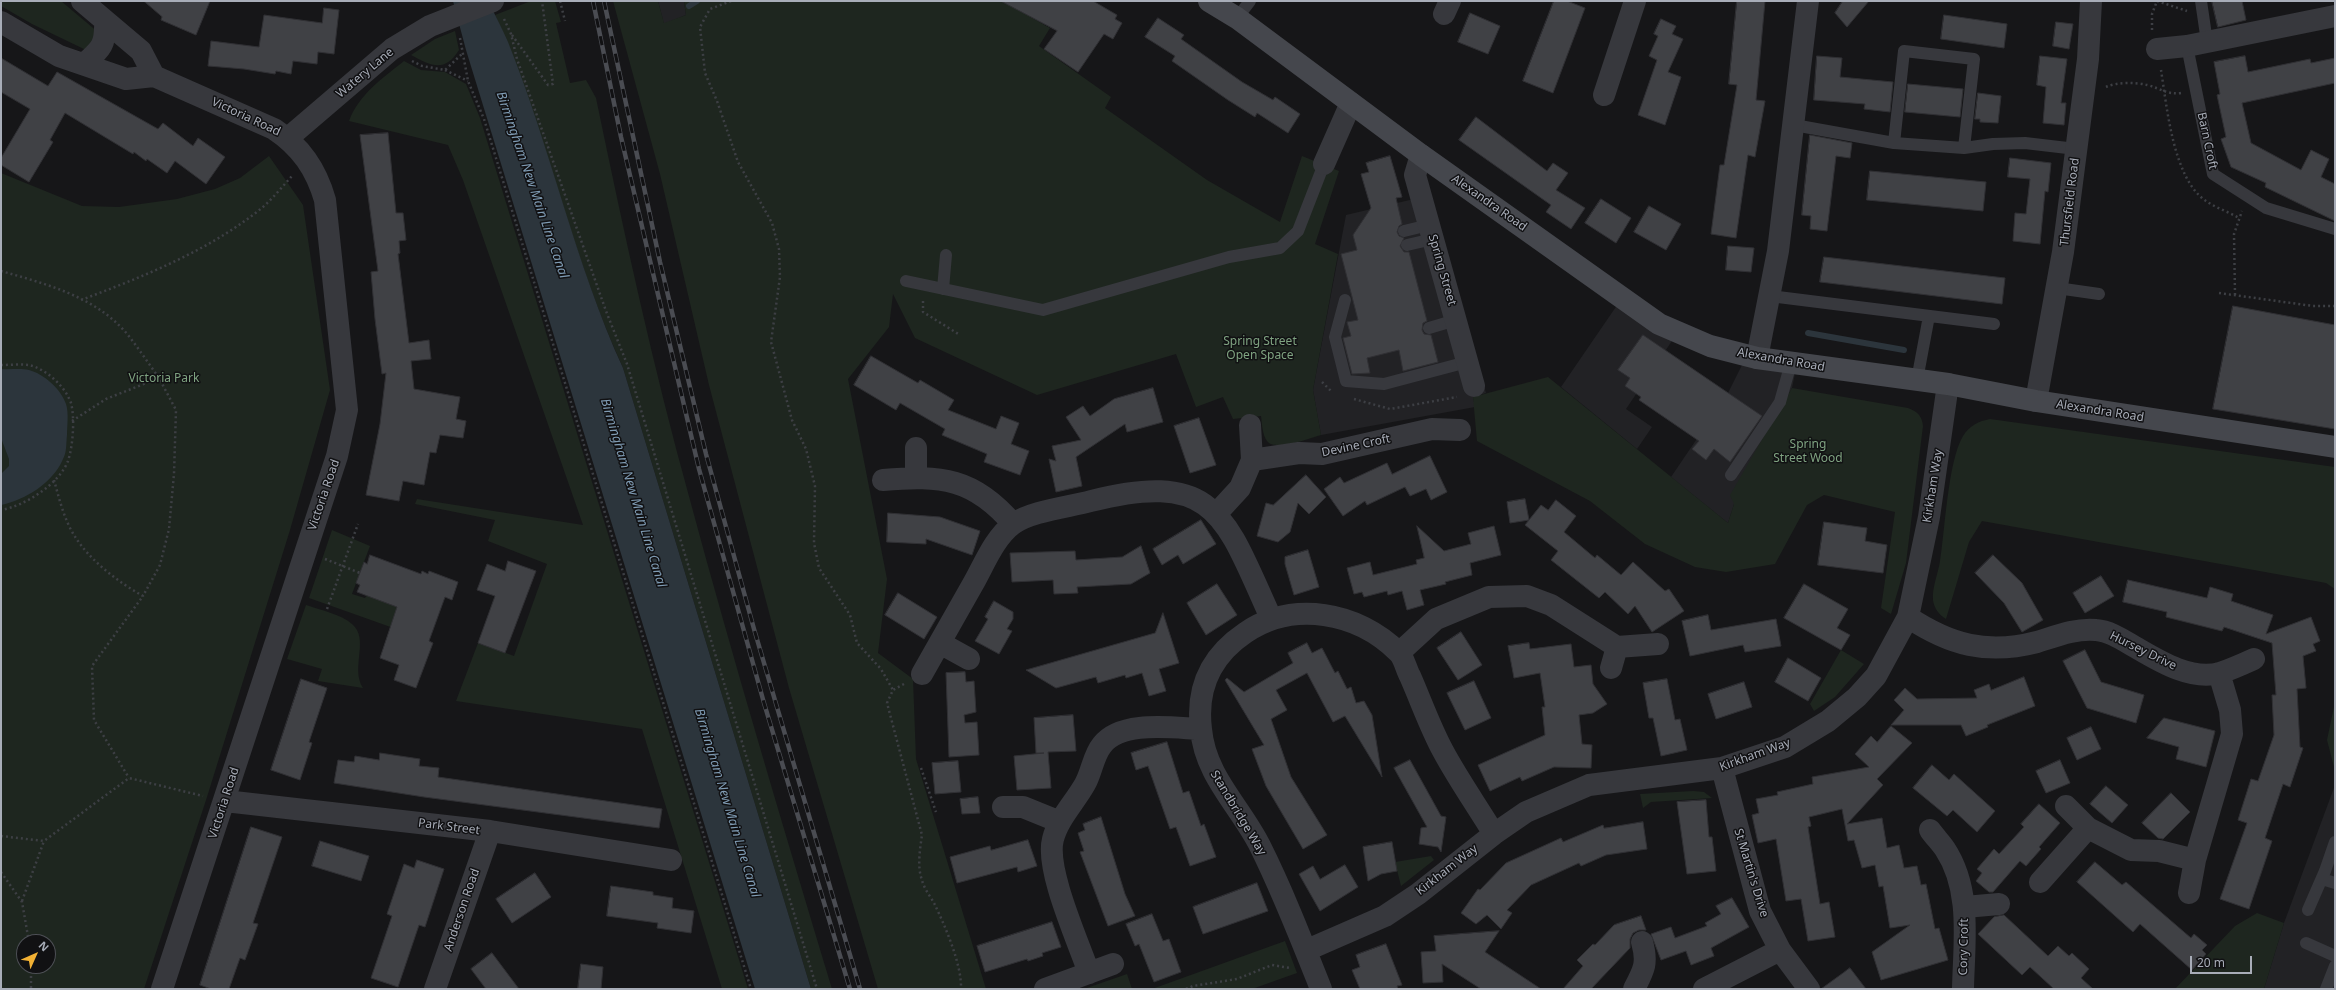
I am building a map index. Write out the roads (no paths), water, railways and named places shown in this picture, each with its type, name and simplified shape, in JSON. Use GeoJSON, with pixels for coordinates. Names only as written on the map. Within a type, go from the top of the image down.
{"type":"FeatureCollection","features":[{"type":"Feature","properties":{"kind":"main road","name":"Alexandra Road"},"geometry":{"type":"LineString","coordinates":[[1209,1],[1243,9],[1351,103],[1421,155],[1659,324],[1710,346],[1757,358],[1948,384],[2036,401],[2335,447]]}},
{"type":"Feature","properties":{"kind":"street"},"geometry":{"type":"LineString","coordinates":[[82,1],[141,51],[154,76]]}},
{"type":"Feature","properties":{"kind":"street","name":"Watery Lane"},"geometry":{"type":"LineString","coordinates":[[288,138],[344,92],[378,59],[430,26],[493,1]]}},
{"type":"Feature","properties":{"kind":"street"},"geometry":{"type":"LineString","coordinates":[[1604,95],[1635,1]]}},
{"type":"Feature","properties":{"kind":"street"},"geometry":{"type":"LineString","coordinates":[[1757,358],[1778,251],[1808,1]]}},
{"type":"Feature","properties":{"kind":"street","name":"Thursfield Road"},"geometry":{"type":"LineString","coordinates":[[2036,401],[2057,288],[2088,59],[2091,1]]}},
{"type":"Feature","properties":{"kind":"street"},"geometry":{"type":"LineString","coordinates":[[2157,49],[2197,44],[2335,16]]}},
{"type":"Feature","properties":{"kind":"street"},"geometry":{"type":"LineString","coordinates":[[1,22],[59,56],[84,64],[102,47],[106,38],[105,21]]}},
{"type":"Feature","properties":{"kind":"street","name":"Victoria Road"},"geometry":{"type":"LineString","coordinates":[[84,64],[126,79],[154,76],[261,122],[288,138],[303,153],[318,176],[325,200],[347,410],[337,456],[304,552],[225,801],[162,989]]}},
{"type":"Feature","properties":{"kind":"street"},"geometry":{"type":"LineString","coordinates":[[1324,164],[1351,103]]}},
{"type":"Feature","properties":{"kind":"street","name":"Spring Street"},"geometry":{"type":"LineString","coordinates":[[1421,155],[1415,175],[1474,386]]}},
{"type":"Feature","properties":{"kind":"street","name":"Kirkham Way"},"geometry":{"type":"LineString","coordinates":[[1309,956],[1385,916],[1418,894],[1494,834],[1526,812],[1590,785],[1722,768],[1785,747],[1828,721],[1857,697],[1876,676],[1908,617],[1929,517],[1948,384]]}},
{"type":"Feature","properties":{"kind":"street"},"geometry":{"type":"LineString","coordinates":[[1217,513],[1240,488],[1252,460],[1250,426]]}},
{"type":"Feature","properties":{"kind":"street","name":"Devine Croft"},"geometry":{"type":"LineString","coordinates":[[1252,460],[1299,453],[1322,454],[1432,429],[1460,430]]}},
{"type":"Feature","properties":{"kind":"street"},"geometry":{"type":"LineString","coordinates":[[916,448],[916,477]]}},
{"type":"Feature","properties":{"kind":"street"},"geometry":{"type":"LineString","coordinates":[[883,480],[916,477],[941,480],[971,488],[997,505],[1013,524]]}},
{"type":"Feature","properties":{"kind":"street"},"geometry":{"type":"LineString","coordinates":[[922,674],[995,544],[1013,524],[1033,516],[1111,496],[1149,490],[1172,491],[1192,496],[1217,513],[1235,539],[1271,618]]}},
{"type":"Feature","properties":{"kind":"street"},"geometry":{"type":"LineString","coordinates":[[1399,653],[1436,619],[1489,597],[1527,596],[1551,605],[1617,647],[1658,644]]}},
{"type":"Feature","properties":{"kind":"street","name":"Standbridge Way"},"geometry":{"type":"LineString","coordinates":[[1321,989],[1309,956],[1259,844],[1226,795],[1207,759],[1201,729],[1201,696],[1207,674],[1220,654],[1245,633],[1271,618],[1301,613],[1336,615],[1368,628],[1399,653],[1442,750],[1494,834]]}},
{"type":"Feature","properties":{"kind":"street","name":"Hursey Drive"},"geometry":{"type":"LineString","coordinates":[[1908,617],[1933,633],[1965,644],[1990,648],[2016,647],[2082,630],[2098,630],[2113,635],[2172,667],[2194,674],[2219,673],[2254,659]]}},
{"type":"Feature","properties":{"kind":"street"},"geometry":{"type":"LineString","coordinates":[[940,643],[968,659]]}},
{"type":"Feature","properties":{"kind":"street"},"geometry":{"type":"LineString","coordinates":[[1611,668],[1617,647]]}},
{"type":"Feature","properties":{"kind":"street"},"geometry":{"type":"LineString","coordinates":[[2189,893],[2195,860],[2232,734],[2230,710],[2219,673]]}},
{"type":"Feature","properties":{"kind":"street"},"geometry":{"type":"LineString","coordinates":[[1089,973],[1053,869],[1052,839],[1060,822],[1086,782],[1102,745],[1112,736],[1127,730],[1144,728],[1201,729]]}},
{"type":"Feature","properties":{"kind":"street","name":"St Martin's Drive"},"geometry":{"type":"LineString","coordinates":[[1722,768],[1760,911],[1780,950],[1809,989]]}},
{"type":"Feature","properties":{"kind":"street","name":"Park Street"},"geometry":{"type":"LineString","coordinates":[[225,801],[490,832],[671,860]]}},
{"type":"Feature","properties":{"kind":"street"},"geometry":{"type":"LineString","coordinates":[[2066,806],[2088,828],[2131,850],[2159,851],[2195,860]]}},
{"type":"Feature","properties":{"kind":"street"},"geometry":{"type":"LineString","coordinates":[[1002,807],[1023,807],[1060,822]]}},
{"type":"Feature","properties":{"kind":"street"},"geometry":{"type":"LineString","coordinates":[[2040,882],[2088,828]]}},
{"type":"Feature","properties":{"kind":"street","name":"Cory Croft"},"geometry":{"type":"LineString","coordinates":[[1930,830],[1945,849],[1955,868],[1965,907],[1966,989]]}},
{"type":"Feature","properties":{"kind":"street","name":"Anderson Road"},"geometry":{"type":"LineString","coordinates":[[435,989],[490,832]]}},
{"type":"Feature","properties":{"kind":"street","name":"Cory Croft"},"geometry":{"type":"LineString","coordinates":[[1965,907],[2000,904]]}},
{"type":"Feature","properties":{"kind":"street"},"geometry":{"type":"LineString","coordinates":[[1634,989],[1645,967],[1646,955],[1642,942]]}},
{"type":"Feature","properties":{"kind":"street"},"geometry":{"type":"LineString","coordinates":[[1704,989],[1780,950]]}},
{"type":"Feature","properties":{"kind":"street"},"geometry":{"type":"LineString","coordinates":[[1045,989],[1113,964]]}},
{"type":"Feature","properties":{"kind":"lane","name":"Barn Croft"},"geometry":{"type":"LineString","coordinates":[[2201,1],[2203,16],[2197,44],[2196,90],[2213,174],[2266,208],[2335,229]]}},
{"type":"Feature","properties":{"kind":"lane"},"geometry":{"type":"LineString","coordinates":[[1894,143],[1904,51],[1974,60],[1964,148]]}},
{"type":"Feature","properties":{"kind":"lane"},"geometry":{"type":"LineString","coordinates":[[1794,125],[1894,143],[1964,148],[1993,144],[2025,143],[2076,149]]}},
{"type":"Feature","properties":{"kind":"lane"},"geometry":{"type":"LineString","coordinates":[[906,281],[1043,310],[1229,257],[1280,248],[1298,231],[1324,164]]}},
{"type":"Feature","properties":{"kind":"lane"},"geometry":{"type":"LineString","coordinates":[[1404,231],[1431,232]]}},
{"type":"Feature","properties":{"kind":"lane"},"geometry":{"type":"LineString","coordinates":[[1407,245],[1431,232]]}},
{"type":"Feature","properties":{"kind":"lane"},"geometry":{"type":"LineString","coordinates":[[943,289],[946,255]]}},
{"type":"Feature","properties":{"kind":"lane"},"geometry":{"type":"LineString","coordinates":[[2057,288],[2099,294]]}},
{"type":"Feature","properties":{"kind":"lane"},"geometry":{"type":"LineString","coordinates":[[1770,296],[1994,324]]}},
{"type":"Feature","properties":{"kind":"lane"},"geometry":{"type":"LineString","coordinates":[[1345,300],[1335,337],[1346,381],[1384,384],[1467,362]]}},
{"type":"Feature","properties":{"kind":"lane"},"geometry":{"type":"LineString","coordinates":[[1917,380],[1929,316]]}},
{"type":"Feature","properties":{"kind":"lane"},"geometry":{"type":"LineString","coordinates":[[1429,328],[1456,320]]}},
{"type":"Feature","properties":{"kind":"lane"},"geometry":{"type":"LineString","coordinates":[[1731,475],[1780,402],[1791,363]]}},
{"type":"Feature","properties":{"kind":"lane"},"geometry":{"type":"LineString","coordinates":[[2308,910],[2322,879],[2335,842]]}},
{"type":"Feature","properties":{"kind":"lane"},"geometry":{"type":"LineString","coordinates":[[2322,879],[2335,883]]}},
{"type":"Feature","properties":{"kind":"lane"},"geometry":{"type":"LineString","coordinates":[[2306,943],[2335,956]]}},
{"type":"Feature","properties":{"kind":"lane"},"geometry":{"type":"LineString","coordinates":[[2326,989],[2335,966]]}},
{"type":"Feature","properties":{"kind":"water","name":"Birmingham New Main Line Canal"},"geometry":{"type":"Polygon","coordinates":[[[453,1],[488,1],[508,42],[523,82],[591,288],[623,368],[811,989],[755,989],[466,50],[453,1]]]}},
{"type":"Feature","properties":{"kind":"water"},"geometry":{"type":"Polygon","coordinates":[[[1,369],[29,370],[46,379],[64,398],[68,415],[66,450],[58,468],[45,483],[29,495],[1,505],[1,474],[9,466],[9,459],[1,438],[1,369]]]}},
{"type":"Feature","properties":{"kind":"waterway"},"geometry":{"type":"LineString","coordinates":[[689,6],[697,1]]}},
{"type":"Feature","properties":{"kind":"waterway"},"geometry":{"type":"LineString","coordinates":[[1808,333],[1904,350]]}},
{"type":"Feature","properties":{"kind":"railway"},"geometry":{"type":"LineString","coordinates":[[593,1],[621,137],[699,469],[764,703],[850,989]]}},
{"type":"Feature","properties":{"kind":"railway"},"geometry":{"type":"LineString","coordinates":[[604,1],[660,262],[706,454],[754,629],[860,989]]}},
{"type":"Feature","properties":{"kind":"park label","name":"Spring Street Open Space"},"geometry":{"type":"Point","coordinates":[1260,349]}},
{"type":"Feature","properties":{"kind":"park label","name":"Victoria Park"},"geometry":{"type":"Point","coordinates":[164,379]}},
{"type":"Feature","properties":{"kind":"park label","name":"Spring Street Wood"},"geometry":{"type":"Point","coordinates":[1808,452]}}]}
